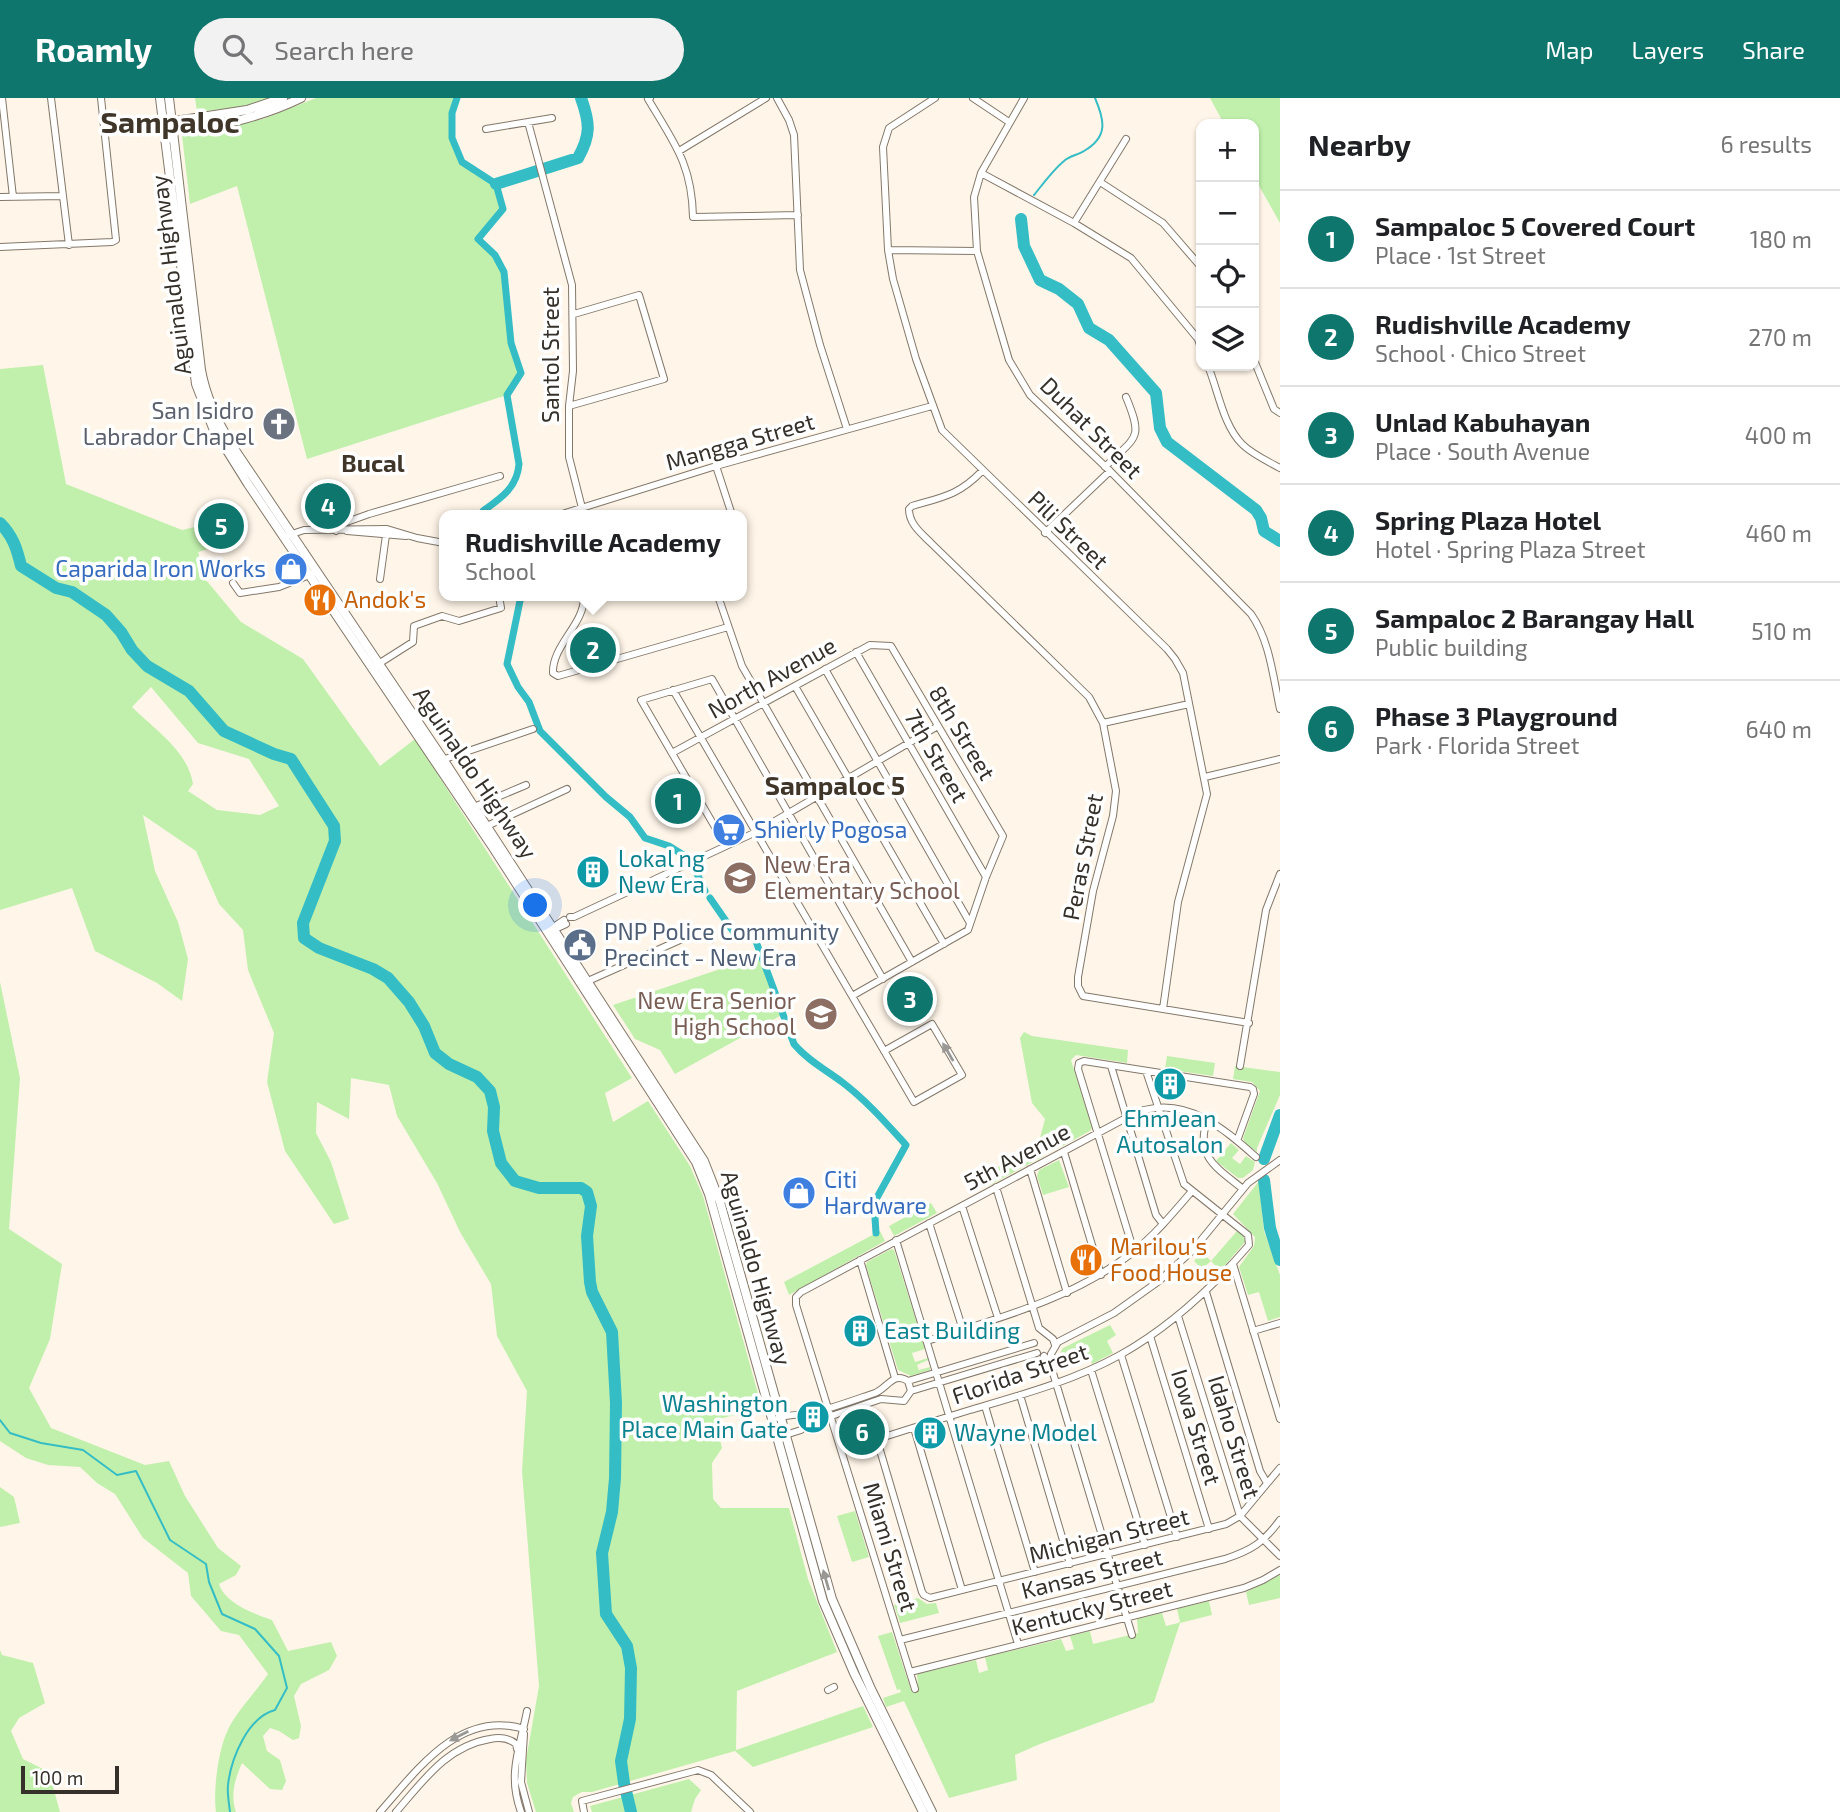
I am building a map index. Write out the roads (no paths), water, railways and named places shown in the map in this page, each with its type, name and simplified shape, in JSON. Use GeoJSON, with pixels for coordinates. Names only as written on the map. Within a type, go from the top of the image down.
{"type":"FeatureCollection","features":[{"type":"Feature","properties":{"kind":"main road","name":"Aguinaldo Highway"},"geometry":{"type":"LineString","coordinates":[[160,98],[169,125]]}},
{"type":"Feature","properties":{"kind":"main road","name":"Aguinaldo Highway"},"geometry":{"type":"LineString","coordinates":[[169,98],[169,125],[204,383],[224,433],[288,536],[588,981],[596,1001]]}},
{"type":"Feature","properties":{"kind":"main road"},"geometry":{"type":"LineString","coordinates":[[169,125],[247,110],[283,98]]}},
{"type":"Feature","properties":{"kind":"main road"},"geometry":{"type":"LineString","coordinates":[[169,125],[257,116],[301,98]]}},
{"type":"Feature","properties":{"kind":"main road","name":"Aguinaldo Highway"},"geometry":{"type":"LineString","coordinates":[[440,761],[487,826],[696,1162],[727,1245],[781,1436],[832,1599],[859,1671],[923,1812]]}},
{"type":"Feature","properties":{"kind":"main road","name":"Aguinaldo Highway"},"geometry":{"type":"LineString","coordinates":[[859,1671],[932,1812]]}},
{"type":"Feature","properties":{"kind":"street"},"geometry":{"type":"LineString","coordinates":[[2,98],[13,197]]}},
{"type":"Feature","properties":{"kind":"street"},"geometry":{"type":"LineString","coordinates":[[51,98],[69,245]]}},
{"type":"Feature","properties":{"kind":"street"},"geometry":{"type":"LineString","coordinates":[[0,247],[112,242],[117,236],[101,98]]}},
{"type":"Feature","properties":{"kind":"street"},"geometry":{"type":"LineString","coordinates":[[679,151],[766,98]]}},
{"type":"Feature","properties":{"kind":"street"},"geometry":{"type":"LineString","coordinates":[[776,98],[794,135],[800,270],[847,429]]}},
{"type":"Feature","properties":{"kind":"street","name":"Pili Street"},"geometry":{"type":"LineString","coordinates":[[935,98],[899,120],[889,128],[884,138],[888,250],[893,279],[932,406],[942,430],[1175,659],[1183,673],[1205,777],[1206,802],[1178,902],[1163,1009]]}},
{"type":"Feature","properties":{"kind":"street"},"geometry":{"type":"LineString","coordinates":[[973,98],[1009,122]]}},
{"type":"Feature","properties":{"kind":"street","name":"Duhat Street"},"geometry":{"type":"LineString","coordinates":[[1024,98],[981,173],[974,197],[977,251],[1009,360],[1030,396],[1108,469],[1241,604],[1261,628],[1280,709]]}},
{"type":"Feature","properties":{"kind":"street"},"geometry":{"type":"LineString","coordinates":[[649,99],[688,169],[693,191],[693,217],[798,215]]}},
{"type":"Feature","properties":{"kind":"street"},"geometry":{"type":"LineString","coordinates":[[486,129],[552,118]]}},
{"type":"Feature","properties":{"kind":"street","name":"Santol Street"},"geometry":{"type":"LineString","coordinates":[[528,122],[572,285],[574,314],[569,457],[582,508]]}},
{"type":"Feature","properties":{"kind":"street"},"geometry":{"type":"LineString","coordinates":[[1074,223],[1126,139]]}},
{"type":"Feature","properties":{"kind":"street"},"geometry":{"type":"LineString","coordinates":[[981,173],[1074,223],[1131,258],[1196,337]]}},
{"type":"Feature","properties":{"kind":"street"},"geometry":{"type":"LineString","coordinates":[[1100,181],[1163,223],[1196,261]]}},
{"type":"Feature","properties":{"kind":"street"},"geometry":{"type":"LineString","coordinates":[[0,197],[63,196]]}},
{"type":"Feature","properties":{"kind":"street"},"geometry":{"type":"LineString","coordinates":[[888,250],[977,251]]}},
{"type":"Feature","properties":{"kind":"street"},"geometry":{"type":"LineString","coordinates":[[569,406],[664,379],[639,295],[574,314]]}},
{"type":"Feature","properties":{"kind":"street"},"geometry":{"type":"LineString","coordinates":[[1210,371],[1224,411],[1241,443],[1280,468]]}},
{"type":"Feature","properties":{"kind":"street"},"geometry":{"type":"LineString","coordinates":[[1258,371],[1274,409],[1280,413]]}},
{"type":"Feature","properties":{"kind":"street"},"geometry":{"type":"LineString","coordinates":[[1045,533],[1108,469],[1134,438],[1137,431],[1136,421],[1126,397]]}},
{"type":"Feature","properties":{"kind":"street","name":"Mangga Street"},"geometry":{"type":"LineString","coordinates":[[576,510],[716,466],[932,406]]}},
{"type":"Feature","properties":{"kind":"street"},"geometry":{"type":"LineString","coordinates":[[716,466],[730,510]]}},
{"type":"Feature","properties":{"kind":"street","name":"Peras Street"},"geometry":{"type":"LineString","coordinates":[[982,471],[968,486],[957,492],[909,509],[912,524],[1089,698],[1103,723],[1116,791],[1113,817],[1093,891],[1078,986],[1083,996],[1249,1023]]}},
{"type":"Feature","properties":{"kind":"street"},"geometry":{"type":"LineString","coordinates":[[336,531],[344,523],[369,514],[500,476]]}},
{"type":"Feature","properties":{"kind":"street"},"geometry":{"type":"LineString","coordinates":[[345,531],[356,528],[387,529],[400,531],[406,536]]}},
{"type":"Feature","properties":{"kind":"street"},"geometry":{"type":"LineString","coordinates":[[288,536],[304,530],[345,531],[406,536],[439,542]]}},
{"type":"Feature","properties":{"kind":"street"},"geometry":{"type":"LineString","coordinates":[[380,579],[386,535]]}},
{"type":"Feature","properties":{"kind":"street"},"geometry":{"type":"LineString","coordinates":[[233,583],[240,593],[279,587],[314,573]]}},
{"type":"Feature","properties":{"kind":"street"},"geometry":{"type":"LineString","coordinates":[[375,666],[413,642],[414,626],[442,616],[459,621],[501,608],[500,601]]}},
{"type":"Feature","properties":{"kind":"street"},"geometry":{"type":"LineString","coordinates":[[583,601],[582,610],[554,660],[553,673],[562,676],[729,627]]}},
{"type":"Feature","properties":{"kind":"street"},"geometry":{"type":"LineString","coordinates":[[720,601],[742,666],[912,962]]}},
{"type":"Feature","properties":{"kind":"street","name":"North Avenue"},"geometry":{"type":"LineString","coordinates":[[672,753],[870,645],[891,646]]}},
{"type":"Feature","properties":{"kind":"street","name":"8th Street"},"geometry":{"type":"LineString","coordinates":[[891,646],[1003,836],[986,877]]}},
{"type":"Feature","properties":{"kind":"street","name":"7th Street"},"geometry":{"type":"LineString","coordinates":[[856,653],[986,877]]}},
{"type":"Feature","properties":{"kind":"street"},"geometry":{"type":"LineString","coordinates":[[825,670],[970,923]]}},
{"type":"Feature","properties":{"kind":"street"},"geometry":{"type":"LineString","coordinates":[[726,846],[642,700],[712,679],[883,979]]}},
{"type":"Feature","properties":{"kind":"street"},"geometry":{"type":"LineString","coordinates":[[795,686],[944,944]]}},
{"type":"Feature","properties":{"kind":"street"},"geometry":{"type":"LineString","coordinates":[[673,690],[701,737],[756,832],[884,1051],[914,1102],[962,1075],[932,1024],[884,1051]]}},
{"type":"Feature","properties":{"kind":"street"},"geometry":{"type":"LineString","coordinates":[[1103,723],[1189,704]]}},
{"type":"Feature","properties":{"kind":"street"},"geometry":{"type":"LineString","coordinates":[[552,929],[756,832],[938,726]]}},
{"type":"Feature","properties":{"kind":"street"},"geometry":{"type":"LineString","coordinates":[[440,761],[533,729]]}},
{"type":"Feature","properties":{"kind":"street"},"geometry":{"type":"LineString","coordinates":[[1205,777],[1280,759]]}},
{"type":"Feature","properties":{"kind":"street"},"geometry":{"type":"LineString","coordinates":[[474,807],[526,785]]}},
{"type":"Feature","properties":{"kind":"street"},"geometry":{"type":"LineString","coordinates":[[487,826],[567,789]]}},
{"type":"Feature","properties":{"kind":"street"},"geometry":{"type":"LineString","coordinates":[[1240,1066],[1266,910],[1280,874]]}},
{"type":"Feature","properties":{"kind":"street"},"geometry":{"type":"LineString","coordinates":[[852,996],[968,930],[986,877]]}},
{"type":"Feature","properties":{"kind":"street"},"geometry":{"type":"LineString","coordinates":[[588,981],[701,931],[712,939]]}},
{"type":"Feature","properties":{"kind":"street"},"geometry":{"type":"LineString","coordinates":[[1134,1252],[1078,1069],[1079,1063],[1253,1089],[1254,1094],[1237,1141]]}},
{"type":"Feature","properties":{"kind":"street"},"geometry":{"type":"LineString","coordinates":[[1111,1066],[1156,1215],[1163,1224]]}},
{"type":"Feature","properties":{"kind":"street"},"geometry":{"type":"LineString","coordinates":[[1146,1071],[1181,1178],[1192,1191],[1223,1215]]}},
{"type":"Feature","properties":{"kind":"street","name":"5th Avenue"},"geometry":{"type":"LineString","coordinates":[[796,1297],[1097,1133],[1126,1118],[1157,1107],[1184,1109],[1207,1120],[1256,1157]]}},
{"type":"Feature","properties":{"kind":"street"},"geometry":{"type":"LineString","coordinates":[[1207,1120],[1202,1138],[1207,1157],[1243,1189]]}},
{"type":"Feature","properties":{"kind":"street"},"geometry":{"type":"LineString","coordinates":[[1064,1152],[1101,1275]]}},
{"type":"Feature","properties":{"kind":"street"},"geometry":{"type":"LineString","coordinates":[[781,1436],[801,1430],[811,1421],[881,1399],[904,1401],[911,1391],[938,1378],[1045,1340],[1062,1339],[1114,1313],[1159,1281],[1193,1250],[1256,1175],[1280,1160]]}},
{"type":"Feature","properties":{"kind":"street"},"geometry":{"type":"LineString","coordinates":[[1030,1169],[1067,1293]]}},
{"type":"Feature","properties":{"kind":"street"},"geometry":{"type":"LineString","coordinates":[[996,1188],[1045,1340],[1044,1354],[1050,1363],[1132,1634]]}},
{"type":"Feature","properties":{"kind":"street"},"geometry":{"type":"LineString","coordinates":[[927,1341],[1033,1307],[1101,1275],[1134,1252],[1192,1191]]}},
{"type":"Feature","properties":{"kind":"street"},"geometry":{"type":"LineString","coordinates":[[962,1206],[998,1318]]}},
{"type":"Feature","properties":{"kind":"street","name":"Florida Street"},"geometry":{"type":"LineString","coordinates":[[842,1450],[1056,1384],[1121,1354],[1178,1316],[1206,1292],[1249,1245],[1248,1235],[1223,1215]]}},
{"type":"Feature","properties":{"kind":"street"},"geometry":{"type":"LineString","coordinates":[[929,1223],[963,1330]]}},
{"type":"Feature","properties":{"kind":"street"},"geometry":{"type":"LineString","coordinates":[[897,1240],[1018,1644]]}},
{"type":"Feature","properties":{"kind":"street"},"geometry":{"type":"LineString","coordinates":[[860,1260],[895,1378]]}},
{"type":"Feature","properties":{"kind":"street"},"geometry":{"type":"LineString","coordinates":[[1233,1264],[1280,1419]]}},
{"type":"Feature","properties":{"kind":"street"},"geometry":{"type":"LineString","coordinates":[[1206,1292],[1260,1471],[1267,1483]]}},
{"type":"Feature","properties":{"kind":"street","name":"Miami Street"},"geometry":{"type":"LineString","coordinates":[[796,1297],[796,1305],[915,1689]]}},
{"type":"Feature","properties":{"kind":"street","name":"Idaho Street"},"geometry":{"type":"LineString","coordinates":[[1178,1316],[1240,1516],[1280,1556]]}},
{"type":"Feature","properties":{"kind":"street"},"geometry":{"type":"LineString","coordinates":[[1253,1331],[1280,1323]]}},
{"type":"Feature","properties":{"kind":"street","name":"Iowa Street"},"geometry":{"type":"LineString","coordinates":[[1150,1336],[1209,1529]]}},
{"type":"Feature","properties":{"kind":"street"},"geometry":{"type":"LineString","coordinates":[[1044,1354],[1045,1340]]}},
{"type":"Feature","properties":{"kind":"street"},"geometry":{"type":"LineString","coordinates":[[802,1415],[879,1391],[895,1378],[908,1381],[938,1378],[1044,1354]]}},
{"type":"Feature","properties":{"kind":"street"},"geometry":{"type":"LineString","coordinates":[[1121,1354],[1177,1537]]}},
{"type":"Feature","properties":{"kind":"street"},"geometry":{"type":"LineString","coordinates":[[1091,1370],[1146,1545]]}},
{"type":"Feature","properties":{"kind":"street"},"geometry":{"type":"LineString","coordinates":[[908,1381],[911,1391]]}},
{"type":"Feature","properties":{"kind":"street"},"geometry":{"type":"LineString","coordinates":[[887,1386],[887,1394],[892,1400]]}},
{"type":"Feature","properties":{"kind":"street"},"geometry":{"type":"LineString","coordinates":[[1020,1395],[1070,1564]]}},
{"type":"Feature","properties":{"kind":"street"},"geometry":{"type":"LineString","coordinates":[[985,1406],[1035,1572]]}},
{"type":"Feature","properties":{"kind":"street"},"geometry":{"type":"LineString","coordinates":[[776,1419],[796,1413],[811,1421],[832,1416]]}},
{"type":"Feature","properties":{"kind":"street"},"geometry":{"type":"LineString","coordinates":[[914,1428],[962,1590]]}},
{"type":"Feature","properties":{"kind":"street","name":"Michigan Street"},"geometry":{"type":"LineString","coordinates":[[877,1440],[924,1595],[930,1598],[1209,1529],[1234,1520],[1280,1468]]}},
{"type":"Feature","properties":{"kind":"street","name":"Kansas Street"},"geometry":{"type":"LineString","coordinates":[[900,1640],[1225,1559],[1251,1549],[1265,1540],[1280,1520]]}},
{"type":"Feature","properties":{"kind":"street","name":"Kentucky Street"},"geometry":{"type":"LineString","coordinates":[[910,1672],[1244,1588],[1280,1570]]}},
{"type":"Feature","properties":{"kind":"street"},"geometry":{"type":"LineString","coordinates":[[527,1711],[521,1782],[529,1812]]}},
{"type":"Feature","properties":{"kind":"street"},"geometry":{"type":"LineString","coordinates":[[380,1812],[424,1762],[445,1743],[473,1730],[503,1724],[524,1729]]}},
{"type":"Feature","properties":{"kind":"street"},"geometry":{"type":"LineString","coordinates":[[503,1724],[503,1738]]}},
{"type":"Feature","properties":{"kind":"street"},"geometry":{"type":"LineString","coordinates":[[521,1812],[514,1780],[517,1749],[524,1729]]}},
{"type":"Feature","properties":{"kind":"street"},"geometry":{"type":"LineString","coordinates":[[396,1812],[449,1756],[476,1742],[503,1738],[515,1742],[517,1749]]}},
{"type":"Feature","properties":{"kind":"street"},"geometry":{"type":"LineString","coordinates":[[584,1812],[582,1801],[698,1770],[711,1775],[750,1812]]}},
{"type":"Feature","properties":{"kind":"waterway"},"geometry":{"type":"LineString","coordinates":[[457,98],[452,113],[452,138],[462,162],[496,184],[503,209],[478,239],[495,255],[504,272],[511,343],[521,373],[507,395],[519,464],[518,472],[507,492],[484,510]]}},
{"type":"Feature","properties":{"kind":"waterway"},"geometry":{"type":"LineString","coordinates":[[496,184],[578,158],[588,129],[581,98]]}},
{"type":"Feature","properties":{"kind":"waterway"},"geometry":{"type":"LineString","coordinates":[[1034,195],[1064,161],[1092,146],[1101,134],[1101,114],[1095,98]]}},
{"type":"Feature","properties":{"kind":"waterway"},"geometry":{"type":"LineString","coordinates":[[1021,219],[1024,246],[1040,280],[1059,289],[1078,304],[1089,328],[1109,340],[1156,393],[1160,428],[1167,442],[1256,510],[1264,531],[1280,541]]}},
{"type":"Feature","properties":{"kind":"waterway"},"geometry":{"type":"LineString","coordinates":[[0,523],[14,543],[21,566],[56,588],[72,592],[106,615],[147,666],[189,691],[224,731],[291,759],[334,826],[335,841],[303,923],[304,938],[319,948],[373,969],[388,978],[409,1002],[424,1026],[435,1053],[449,1064],[477,1077],[490,1091],[494,1107],[493,1131],[501,1163],[515,1181],[539,1188],[581,1188],[587,1192],[591,1206],[587,1236],[590,1282],[592,1292],[612,1332],[616,1403],[615,1478],[612,1512],[602,1553],[606,1614],[627,1646],[631,1668],[630,1719],[621,1761],[631,1812]]}},
{"type":"Feature","properties":{"kind":"waterway"},"geometry":{"type":"LineString","coordinates":[[520,601],[507,664],[529,702],[540,731],[606,797],[630,817],[645,838],[669,846],[685,856]]}},
{"type":"Feature","properties":{"kind":"waterway"},"geometry":{"type":"LineString","coordinates":[[693,865],[705,891]]}},
{"type":"Feature","properties":{"kind":"waterway"},"geometry":{"type":"LineString","coordinates":[[710,898],[735,934],[754,936],[794,1044],[860,1097],[906,1145],[874,1203],[876,1233]]}},
{"type":"Feature","properties":{"kind":"waterway"},"geometry":{"type":"LineString","coordinates":[[1264,1159],[1280,1115]]}},
{"type":"Feature","properties":{"kind":"waterway"},"geometry":{"type":"LineString","coordinates":[[1264,1180],[1270,1228],[1280,1260]]}},
{"type":"Feature","properties":{"kind":"waterway"},"geometry":{"type":"LineString","coordinates":[[0,1420],[10,1433],[41,1443],[83,1450],[117,1475],[136,1471],[170,1540],[206,1564],[209,1582],[222,1614],[255,1629],[279,1656],[287,1688],[275,1710],[257,1721],[237,1751],[228,1785],[230,1812]]}},
{"type":"Feature","properties":{"kind":"place","name":"San Isidro Labrador Chapel"},"geometry":{"type":"Point","coordinates":[279,424]}},
{"type":"Feature","properties":{"kind":"place","name":"Spring Plaza Hotel"},"geometry":{"type":"Point","coordinates":[328,506]}},
{"type":"Feature","properties":{"kind":"place","name":"Sampaloc 2 Barangay Hall"},"geometry":{"type":"Point","coordinates":[221,526]}},
{"type":"Feature","properties":{"kind":"place","name":"Caparida Iron Works"},"geometry":{"type":"Point","coordinates":[291,569]}},
{"type":"Feature","properties":{"kind":"place","name":"Andok's"},"geometry":{"type":"Point","coordinates":[320,600]}},
{"type":"Feature","properties":{"kind":"place","name":"Rudishville Academy"},"geometry":{"type":"Point","coordinates":[593,650]}},
{"type":"Feature","properties":{"kind":"place","name":"Sampaloc 5 Covered Court"},"geometry":{"type":"Point","coordinates":[678,801]}},
{"type":"Feature","properties":{"kind":"place","name":"Shierly Pogosa"},"geometry":{"type":"Point","coordinates":[729,830]}},
{"type":"Feature","properties":{"kind":"place","name":"Lokal ng New Era"},"geometry":{"type":"Point","coordinates":[593,872]}},
{"type":"Feature","properties":{"kind":"place","name":"New Era Elementary School"},"geometry":{"type":"Point","coordinates":[740,878]}},
{"type":"Feature","properties":{"kind":"place","name":"PNP Police Community Precinct - New Era"},"geometry":{"type":"Point","coordinates":[580,945]}},
{"type":"Feature","properties":{"kind":"place","name":"Unlad Kabuhayan"},"geometry":{"type":"Point","coordinates":[910,999]}},
{"type":"Feature","properties":{"kind":"place","name":"New Era Senior High School"},"geometry":{"type":"Point","coordinates":[821,1014]}},
{"type":"Feature","properties":{"kind":"place","name":"EhmJean Autosalon"},"geometry":{"type":"Point","coordinates":[1170,1084]}},
{"type":"Feature","properties":{"kind":"place","name":"Citi Hardware"},"geometry":{"type":"Point","coordinates":[799,1193]}},
{"type":"Feature","properties":{"kind":"place","name":"Marilou's Food House"},"geometry":{"type":"Point","coordinates":[1086,1260]}},
{"type":"Feature","properties":{"kind":"place","name":"East Building"},"geometry":{"type":"Point","coordinates":[860,1331]}},
{"type":"Feature","properties":{"kind":"place","name":"Washington Place Main Gate"},"geometry":{"type":"Point","coordinates":[813,1417]}},
{"type":"Feature","properties":{"kind":"place","name":"Phase 3 Playground"},"geometry":{"type":"Point","coordinates":[862,1432]}},
{"type":"Feature","properties":{"kind":"place","name":"Wayne Model"},"geometry":{"type":"Point","coordinates":[930,1433]}},
{"type":"Feature","properties":{"kind":"district","name":"Sampaloc"},"geometry":{"type":"Point","coordinates":[170,123]}},
{"type":"Feature","properties":{"kind":"district","name":"Bucal"},"geometry":{"type":"Point","coordinates":[373,464]}},
{"type":"Feature","properties":{"kind":"district","name":"Sampaloc 5"},"geometry":{"type":"Point","coordinates":[835,786]}}]}
